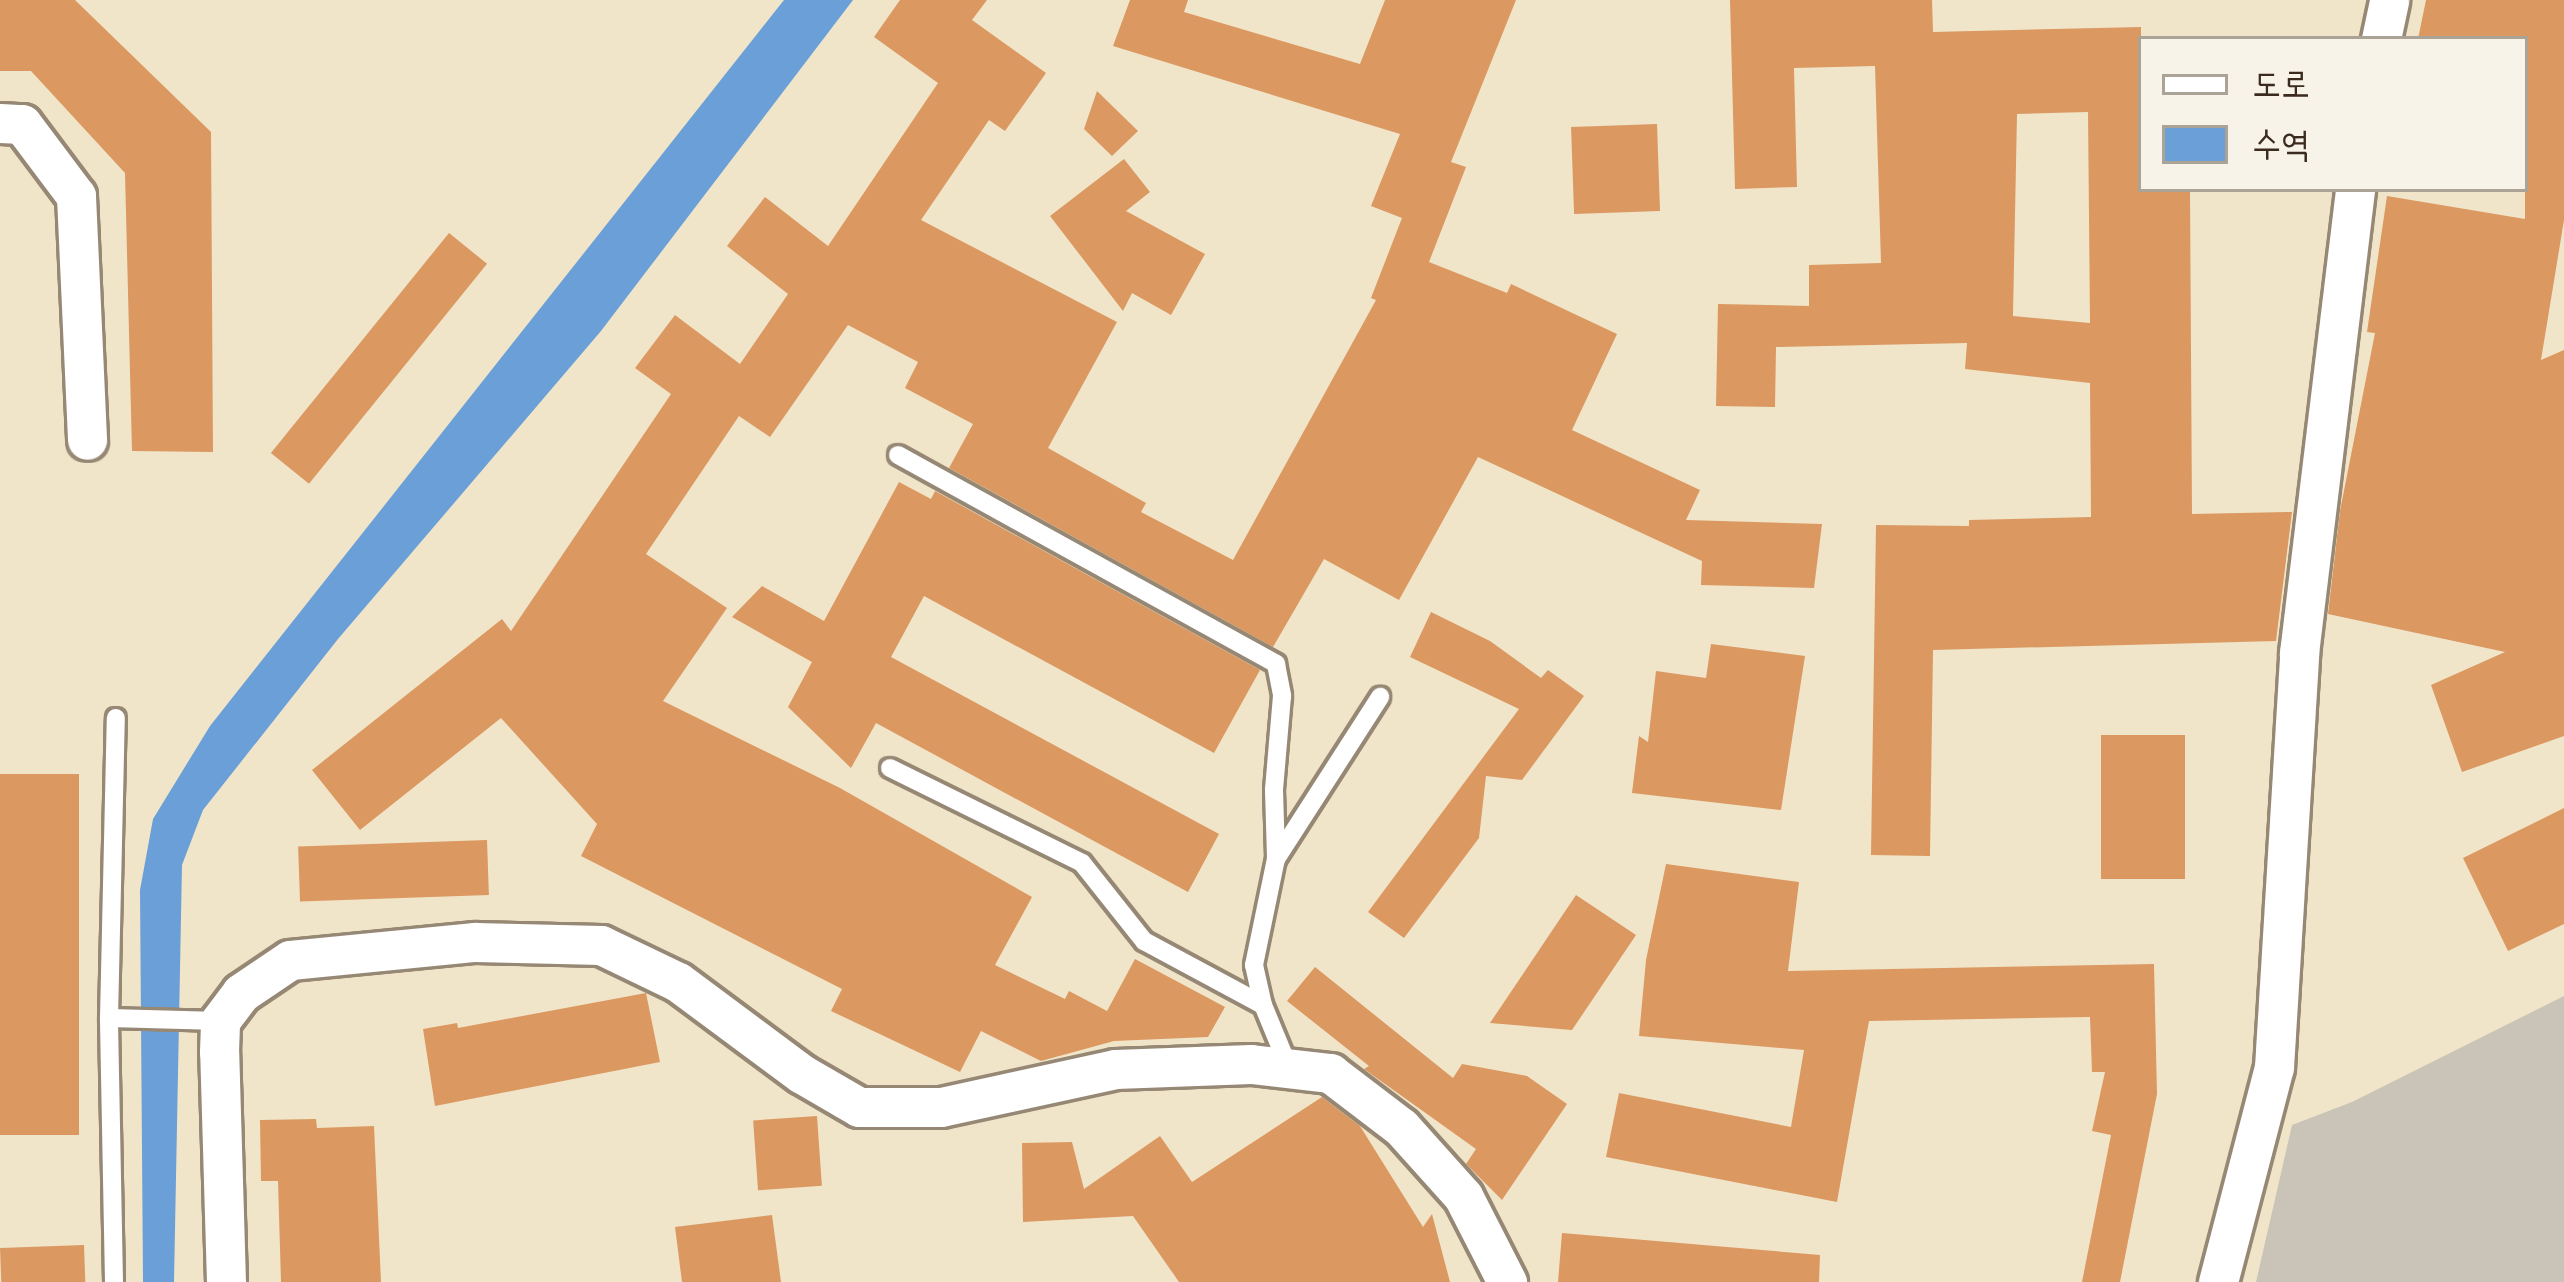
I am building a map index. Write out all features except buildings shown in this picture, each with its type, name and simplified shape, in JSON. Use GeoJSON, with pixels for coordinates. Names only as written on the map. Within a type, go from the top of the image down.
{"type":"FeatureCollection","features":[{"type":"Feature","properties":{"kind":"street"},"geometry":{"type":"LineString","coordinates":[[2382,36],[2389,0]]}},
{"type":"Feature","properties":{"kind":"street"},"geometry":{"type":"LineString","coordinates":[[0,123],[22,124],[76,196],[87,440]]}},
{"type":"Feature","properties":{"kind":"street"},"geometry":{"type":"LineString","coordinates":[[2218,1282],[2274,1067],[2300,652],[2355,192]]}},
{"type":"Feature","properties":{"kind":"street"},"geometry":{"type":"LineString","coordinates":[[226,1282],[204,1019],[290,960],[475,942],[602,945],[678,982],[802,1074],[859,1107],[941,1107],[1114,1069],[1252,1064],[1330,1073],[1401,1126],[1463,1196],[1508,1282]]}},
{"type":"Feature","properties":{"kind":"lane"},"geometry":{"type":"LineString","coordinates":[[898,455],[1276,664],[1282,696],[1274,790],[1276,860],[1255,965],[1263,1005],[1289,1068]]}},
{"type":"Feature","properties":{"kind":"lane"},"geometry":{"type":"LineString","coordinates":[[1276,860],[1380,697]]}},
{"type":"Feature","properties":{"kind":"lane"},"geometry":{"type":"LineString","coordinates":[[114,1282],[109,1018],[116,718]]}},
{"type":"Feature","properties":{"kind":"lane"},"geometry":{"type":"LineString","coordinates":[[890,768],[1082,863],[1144,941],[1263,1005]]}},
{"type":"Feature","properties":{"kind":"lane"},"geometry":{"type":"LineString","coordinates":[[109,1018],[204,1019]]}},
{"type":"Feature","properties":{"kind":"shaded area"},"geometry":{"type":"Polygon","coordinates":[[[2564,996],[2564,1282],[2256,1282],[2292,1125],[2352,1102],[2564,996]]]}},
{"type":"Feature","properties":{"kind":"water"},"geometry":{"type":"Polygon","coordinates":[[[784,0],[853,0],[601,331],[338,639],[203,810],[182,865],[174,1282],[143,1282],[140,890],[153,819],[210,726],[784,0]]]}}]}
